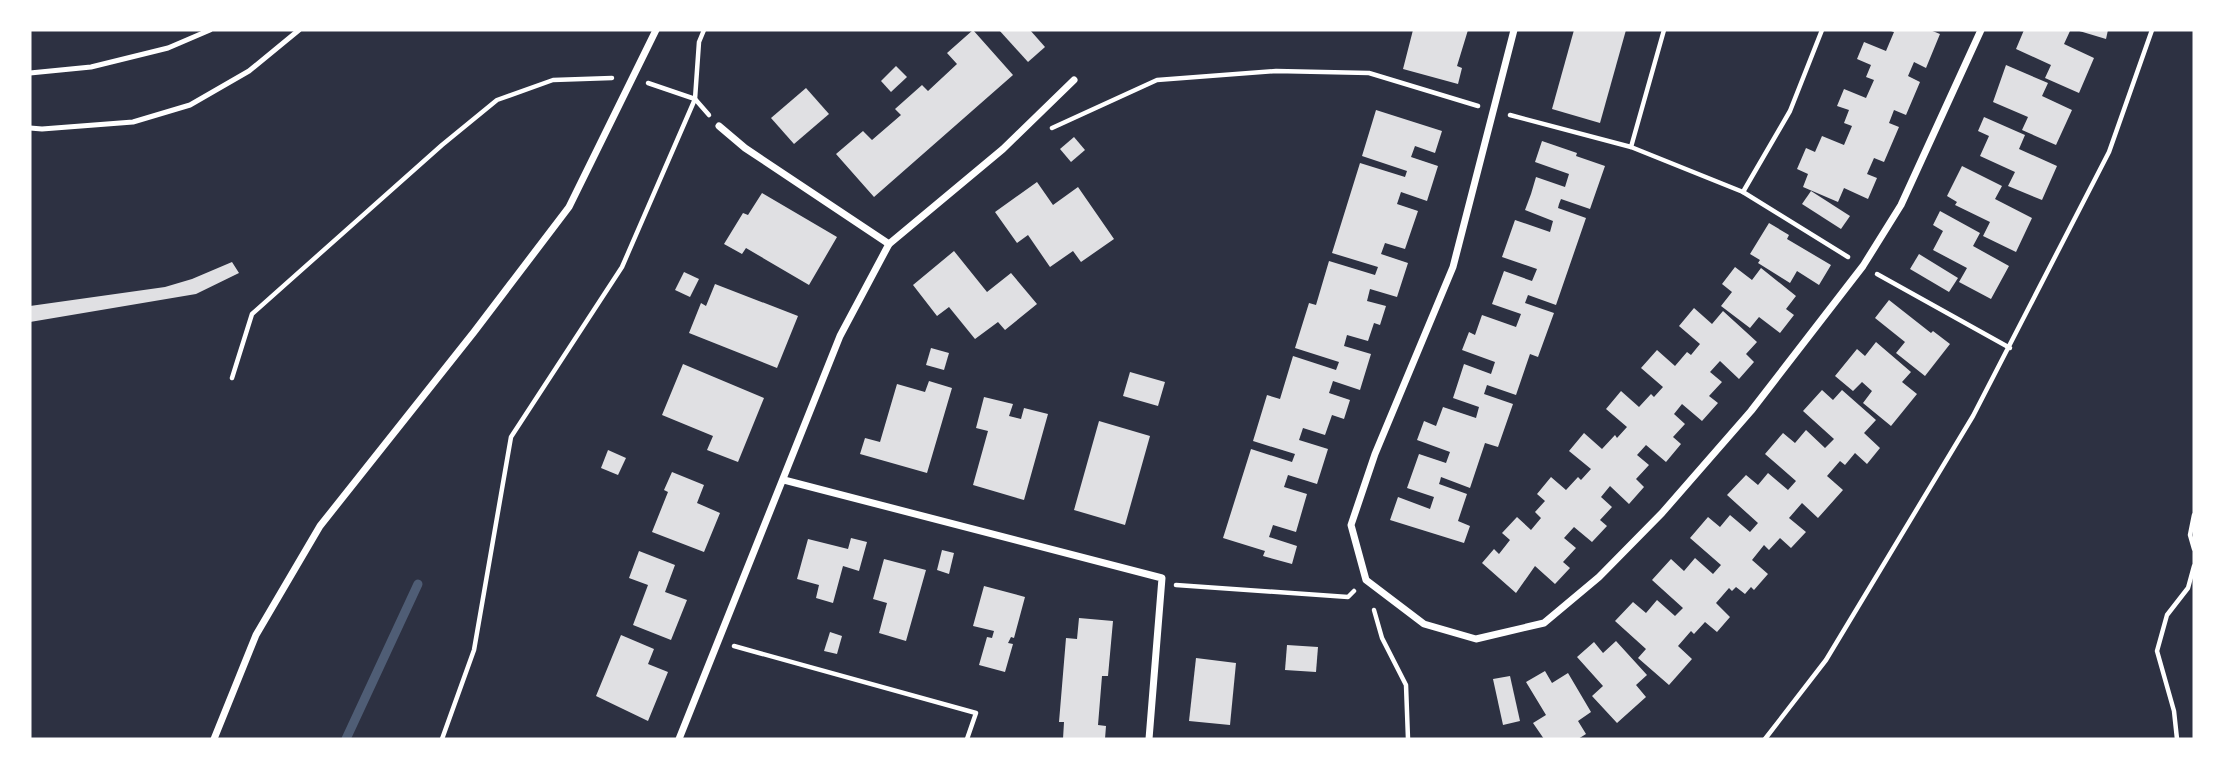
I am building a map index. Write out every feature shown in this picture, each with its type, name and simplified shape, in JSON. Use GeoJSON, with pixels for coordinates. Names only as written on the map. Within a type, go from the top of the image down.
{"type":"FeatureCollection","features":[{"type":"Feature","properties":{"kind":"street"},"geometry":{"type":"LineString","coordinates":[[214,739],[256,635],[320,526],[569,207],[656,30]]}},
{"type":"Feature","properties":{"kind":"street"},"geometry":{"type":"LineString","coordinates":[[1514,30],[1453,267],[1375,454],[1351,525],[1366,580],[1424,624],[1476,639],[1544,623],[1599,576],[1662,513],[1751,411],[1863,266],[1900,205],[1981,30]]}},
{"type":"Feature","properties":{"kind":"street"},"geometry":{"type":"LineString","coordinates":[[679,739],[840,336],[889,244],[1003,149],[1074,80]]}},
{"type":"Feature","properties":{"kind":"street"},"geometry":{"type":"LineString","coordinates":[[719,126],[745,148],[889,244]]}},
{"type":"Feature","properties":{"kind":"street"},"geometry":{"type":"LineString","coordinates":[[784,480],[1162,578],[1149,739]]}},
{"type":"Feature","properties":{"kind":"lane"},"geometry":{"type":"LineString","coordinates":[[30,73],[91,67],[168,48],[210,30]]}},
{"type":"Feature","properties":{"kind":"lane"},"geometry":{"type":"LineString","coordinates":[[30,128],[133,122],[190,104],[249,71],[299,30]]}},
{"type":"Feature","properties":{"kind":"path"},"geometry":{"type":"LineString","coordinates":[[442,739],[474,650],[511,437],[622,267],[695,99],[699,43],[704,30]]}},
{"type":"Feature","properties":{"kind":"path"},"geometry":{"type":"LineString","coordinates":[[1631,147],[1664,30]]}},
{"type":"Feature","properties":{"kind":"path"},"geometry":{"type":"LineString","coordinates":[[1743,192],[1790,111],[1822,30]]}},
{"type":"Feature","properties":{"kind":"path"},"geometry":{"type":"LineString","coordinates":[[1765,739],[1826,660],[1973,416],[2109,152],[2152,30]]}},
{"type":"Feature","properties":{"kind":"path"},"geometry":{"type":"LineString","coordinates":[[1051,129],[1157,80],[1276,71],[1369,73],[1493,111],[1631,147],[1743,192],[1863,266],[2010,348]]}},
{"type":"Feature","properties":{"kind":"path"},"geometry":{"type":"LineString","coordinates":[[232,378],[252,314],[422,161],[497,100],[553,80],[633,78],[695,99],[719,126]]}},
{"type":"Feature","properties":{"kind":"path"},"geometry":{"type":"LineString","coordinates":[[2194,515],[2190,535],[2194,549]]}},
{"type":"Feature","properties":{"kind":"path"},"geometry":{"type":"LineString","coordinates":[[2177,739],[2174,711],[2157,651],[2167,615],[2188,588],[2194,566]]}},
{"type":"Feature","properties":{"kind":"path"},"geometry":{"type":"LineString","coordinates":[[1162,584],[1348,597],[1366,580],[1382,638],[1406,685],[1408,739]]}},
{"type":"Feature","properties":{"kind":"path"},"geometry":{"type":"LineString","coordinates":[[719,641],[976,713],[967,739]]}},
{"type":"Feature","properties":{"kind":"building"},"geometry":{"type":"Polygon","coordinates":[[[973,30],[1013,75],[874,197],[836,154],[863,131],[872,140],[901,115],[895,109],[922,85],[928,91],[957,64],[947,53],[973,30]]]}},
{"type":"Feature","properties":{"kind":"building"},"geometry":{"type":"Polygon","coordinates":[[[999,30],[1030,30],[1045,47],[1028,62],[999,30]]]}},
{"type":"Feature","properties":{"kind":"building"},"geometry":{"type":"Polygon","coordinates":[[[1413,30],[1468,30],[1457,66],[1462,68],[1458,84],[1403,69],[1413,30]]]}},
{"type":"Feature","properties":{"kind":"building"},"geometry":{"type":"Polygon","coordinates":[[[1574,30],[1626,30],[1600,123],[1552,109],[1574,30]]]}},
{"type":"Feature","properties":{"kind":"building"},"geometry":{"type":"Polygon","coordinates":[[[1888,30],[1930,30],[1940,34],[1926,68],[1914,62],[1908,76],[1920,82],[1906,115],[1894,110],[1889,123],[1899,127],[1884,162],[1874,158],[1867,174],[1877,178],[1868,199],[1844,188],[1838,202],[1803,187],[1808,174],[1797,169],[1806,148],[1815,152],[1822,136],[1844,145],[1852,126],[1844,123],[1849,110],[1837,106],[1844,89],[1866,98],[1874,80],[1866,77],[1871,65],[1857,59],[1864,42],[1886,51],[1894,32],[1888,30]]]}},
{"type":"Feature","properties":{"kind":"building"},"geometry":{"type":"Polygon","coordinates":[[[2024,30],[2070,31],[2064,44],[2094,58],[2079,93],[2045,78],[2051,65],[2016,49],[2024,30]]]}},
{"type":"Feature","properties":{"kind":"building"},"geometry":{"type":"Polygon","coordinates":[[[2076,30],[2108,30],[2106,39],[2076,30]]]}},
{"type":"Feature","properties":{"kind":"building"},"geometry":{"type":"Polygon","coordinates":[[[2006,65],[2048,83],[2042,96],[2072,110],[2056,145],[2022,130],[2028,117],[1993,102],[2006,65]]]}},
{"type":"Feature","properties":{"kind":"building"},"geometry":{"type":"Polygon","coordinates":[[[896,66],[907,77],[891,92],[881,81],[896,66]]]}},
{"type":"Feature","properties":{"kind":"building"},"geometry":{"type":"Polygon","coordinates":[[[806,88],[829,114],[794,144],[771,118],[806,88]]]}},
{"type":"Feature","properties":{"kind":"building"},"geometry":{"type":"Polygon","coordinates":[[[1376,110],[1442,131],[1435,153],[1415,146],[1411,157],[1438,166],[1427,201],[1401,192],[1397,204],[1418,211],[1405,249],[1385,243],[1381,254],[1408,263],[1397,297],[1370,289],[1367,301],[1386,306],[1380,325],[1374,323],[1368,341],[1347,335],[1344,346],[1371,354],[1360,390],[1333,381],[1329,393],[1350,400],[1344,419],[1332,415],[1325,435],[1303,428],[1299,440],[1328,449],[1317,484],[1288,475],[1284,487],[1307,494],[1296,532],[1273,525],[1269,537],[1297,546],[1292,564],[1263,556],[1265,551],[1223,538],[1251,449],[1292,462],[1295,454],[1253,441],[1267,395],[1280,399],[1293,356],[1336,370],[1339,362],[1295,348],[1309,303],[1316,305],[1329,261],[1375,275],[1378,267],[1332,253],[1360,163],[1405,177],[1407,171],[1362,156],[1376,110]]]}},
{"type":"Feature","properties":{"kind":"building"},"geometry":{"type":"Polygon","coordinates":[[[1984,117],[2025,135],[2019,149],[2057,166],[2042,200],[2008,186],[2015,172],[1980,156],[1989,136],[1978,131],[1984,117]]]}},
{"type":"Feature","properties":{"kind":"building"},"geometry":{"type":"Polygon","coordinates":[[[1074,137],[1085,150],[1071,162],[1060,149],[1074,137]]]}},
{"type":"Feature","properties":{"kind":"building"},"geometry":{"type":"Polygon","coordinates":[[[1542,141],[1605,166],[1590,209],[1561,199],[1559,204],[1558,208],[1586,218],[1556,305],[1528,295],[1525,303],[1554,313],[1538,357],[1530,354],[1516,395],[1487,385],[1484,394],[1513,404],[1498,447],[1485,443],[1470,488],[1441,477],[1439,484],[1467,494],[1458,521],[1470,526],[1464,543],[1390,520],[1398,497],[1430,509],[1434,497],[1407,488],[1419,454],[1446,463],[1450,452],[1417,440],[1424,421],[1436,426],[1443,407],[1476,418],[1479,407],[1453,398],[1464,364],[1491,374],[1495,362],[1462,350],[1469,332],[1475,335],[1482,315],[1516,327],[1521,314],[1492,304],[1504,271],[1532,281],[1537,269],[1502,257],[1515,220],[1550,232],[1553,221],[1525,210],[1536,177],[1565,187],[1569,174],[1535,162],[1542,141]]]}},
{"type":"Feature","properties":{"kind":"building"},"geometry":{"type":"Polygon","coordinates":[[[1962,166],[2002,186],[1995,199],[2032,218],[2016,252],[1983,236],[1990,222],[1955,205],[1957,202],[1947,196],[1962,166]]]}},
{"type":"Feature","properties":{"kind":"building"},"geometry":{"type":"Polygon","coordinates":[[[1037,182],[1053,205],[1078,187],[1114,239],[1081,262],[1073,251],[1050,267],[1028,235],[1017,243],[995,212],[1037,182]]]}},
{"type":"Feature","properties":{"kind":"building"},"geometry":{"type":"Polygon","coordinates":[[[1811,191],[1850,216],[1841,229],[1802,204],[1811,191]]]}},
{"type":"Feature","properties":{"kind":"building"},"geometry":{"type":"Polygon","coordinates":[[[762,193],[837,237],[809,285],[746,248],[742,254],[724,244],[743,213],[748,215],[762,193]]]}},
{"type":"Feature","properties":{"kind":"building"},"geometry":{"type":"Polygon","coordinates":[[[1940,211],[1980,233],[1973,246],[2009,266],[1991,299],[1959,282],[1967,268],[1933,250],[1943,231],[1933,225],[1940,211]]]}},
{"type":"Feature","properties":{"kind":"building"},"geometry":{"type":"Polygon","coordinates":[[[1769,223],[1789,235],[1787,239],[1831,265],[1819,285],[1797,271],[1790,283],[1758,263],[1760,260],[1750,254],[1769,223]]]}},
{"type":"Feature","properties":{"kind":"building"},"geometry":{"type":"Polygon","coordinates":[[[954,251],[987,292],[1011,273],[1037,304],[1005,330],[998,322],[975,339],[949,307],[937,316],[913,285],[954,251]]]}},
{"type":"Feature","properties":{"kind":"building"},"geometry":{"type":"Polygon","coordinates":[[[1919,254],[1958,278],[1949,292],[1910,269],[1919,254]]]}},
{"type":"Feature","properties":{"kind":"building"},"geometry":{"type":"Polygon","coordinates":[[[232,262],[239,273],[196,294],[30,322],[30,306],[165,287],[232,262]]]}},
{"type":"Feature","properties":{"kind":"building"},"geometry":{"type":"Polygon","coordinates":[[[1735,267],[1752,280],[1761,268],[1796,296],[1786,309],[1794,315],[1780,333],[1759,317],[1750,328],[1721,306],[1732,292],[1722,284],[1735,267]]]}},
{"type":"Feature","properties":{"kind":"building"},"geometry":{"type":"Polygon","coordinates":[[[684,272],[699,279],[690,297],[675,290],[684,272]]]}},
{"type":"Feature","properties":{"kind":"building"},"geometry":{"type":"Polygon","coordinates":[[[715,284],[798,316],[777,368],[689,333],[701,303],[706,306],[715,284]]]}},
{"type":"Feature","properties":{"kind":"building"},"geometry":{"type":"Polygon","coordinates":[[[1889,300],[1931,333],[1933,331],[1950,344],[1925,376],[1896,353],[1905,342],[1875,318],[1889,300]]]}},
{"type":"Feature","properties":{"kind":"building"},"geometry":{"type":"Polygon","coordinates":[[[1694,308],[1712,324],[1723,311],[1757,342],[1746,354],[1754,362],[1739,379],[1720,361],[1710,372],[1722,382],[1709,396],[1718,403],[1702,421],[1682,404],[1674,414],[1685,424],[1673,437],[1681,444],[1666,462],[1646,445],[1637,455],[1649,465],[1636,479],[1644,487],[1629,504],[1610,486],[1601,497],[1612,507],[1600,520],[1607,526],[1592,542],[1574,527],[1564,538],[1576,548],[1563,562],[1570,568],[1555,584],[1535,566],[1516,593],[1482,563],[1494,549],[1499,554],[1510,540],[1502,533],[1517,517],[1531,530],[1541,518],[1535,512],[1545,501],[1537,494],[1551,477],[1566,490],[1578,477],[1581,480],[1591,469],[1569,451],[1584,433],[1602,449],[1627,427],[1606,409],[1621,391],[1639,407],[1651,394],[1654,397],[1663,387],[1641,368],[1657,350],[1675,366],[1687,352],[1691,355],[1700,344],[1679,326],[1694,308]]]}},
{"type":"Feature","properties":{"kind":"building"},"geometry":{"type":"Polygon","coordinates":[[[1876,342],[1911,372],[1902,382],[1917,394],[1891,426],[1863,403],[1872,391],[1862,382],[1853,391],[1835,376],[1857,349],[1865,356],[1876,342]]]}},
{"type":"Feature","properties":{"kind":"building"},"geometry":{"type":"Polygon","coordinates":[[[931,348],[949,353],[944,370],[926,365],[931,348]]]}},
{"type":"Feature","properties":{"kind":"building"},"geometry":{"type":"Polygon","coordinates":[[[683,364],[764,398],[738,462],[707,450],[713,436],[662,415],[683,364]]]}},
{"type":"Feature","properties":{"kind":"building"},"geometry":{"type":"Polygon","coordinates":[[[1130,372],[1165,382],[1158,406],[1123,396],[1130,372]]]}},
{"type":"Feature","properties":{"kind":"building"},"geometry":{"type":"Polygon","coordinates":[[[929,381],[952,388],[927,473],[860,454],[865,438],[880,442],[897,384],[925,392],[929,381]]]}},
{"type":"Feature","properties":{"kind":"building"},"geometry":{"type":"Polygon","coordinates":[[[1822,390],[1833,400],[1842,390],[1876,420],[1864,433],[1880,448],[1867,464],[1855,453],[1845,465],[1840,461],[1827,476],[1843,490],[1818,518],[1802,503],[1789,518],[1806,532],[1791,548],[1780,538],[1769,550],[1764,545],[1752,560],[1768,574],[1754,590],[1751,587],[1745,594],[1736,587],[1732,591],[1729,588],[1716,603],[1730,617],[1717,632],[1705,622],[1694,634],[1691,631],[1678,646],[1692,659],[1669,685],[1638,658],[1646,649],[1615,621],[1633,602],[1646,613],[1657,600],[1675,616],[1683,608],[1652,580],[1671,559],[1684,571],[1695,558],[1713,574],[1721,565],[1690,538],[1708,517],[1720,527],[1730,515],[1750,532],[1758,523],[1727,495],[1746,475],[1758,485],[1768,473],[1788,490],[1796,481],[1765,454],[1783,433],[1795,443],[1806,430],[1825,448],[1834,439],[1803,411],[1822,390]]]}},
{"type":"Feature","properties":{"kind":"building"},"geometry":{"type":"Polygon","coordinates":[[[984,397],[1013,404],[1009,416],[1021,419],[1024,408],[1048,414],[1024,500],[973,485],[988,431],[976,428],[984,397]]]}},
{"type":"Feature","properties":{"kind":"building"},"geometry":{"type":"Polygon","coordinates":[[[1099,421],[1150,436],[1125,525],[1074,510],[1099,421]]]}},
{"type":"Feature","properties":{"kind":"building"},"geometry":{"type":"Polygon","coordinates":[[[608,450],[626,458],[618,475],[601,468],[608,450]]]}},
{"type":"Feature","properties":{"kind":"building"},"geometry":{"type":"Polygon","coordinates":[[[672,472],[704,485],[697,503],[720,513],[704,552],[652,532],[668,492],[664,490],[672,472]]]}},
{"type":"Feature","properties":{"kind":"building"},"geometry":{"type":"Polygon","coordinates":[[[851,538],[867,542],[859,571],[843,566],[833,603],[816,598],[819,585],[797,579],[808,539],[848,549],[851,538]]]}},
{"type":"Feature","properties":{"kind":"building"},"geometry":{"type":"Polygon","coordinates":[[[942,550],[954,553],[949,574],[937,570],[942,550]]]}},
{"type":"Feature","properties":{"kind":"building"},"geometry":{"type":"Polygon","coordinates":[[[639,551],[675,565],[665,592],[687,600],[671,640],[633,625],[648,585],[629,578],[639,551]]]}},
{"type":"Feature","properties":{"kind":"building"},"geometry":{"type":"Polygon","coordinates":[[[884,559],[926,570],[906,641],[879,633],[887,603],[873,599],[884,559]]]}},
{"type":"Feature","properties":{"kind":"building"},"geometry":{"type":"Polygon","coordinates":[[[984,586],[1025,597],[1014,638],[1011,637],[1008,643],[1013,644],[1005,672],[979,665],[987,637],[992,638],[994,631],[973,626],[984,586]]]}},
{"type":"Feature","properties":{"kind":"building"},"geometry":{"type":"Polygon","coordinates":[[[1079,618],[1113,621],[1108,676],[1102,676],[1098,725],[1106,726],[1105,739],[1063,739],[1064,722],[1059,722],[1066,638],[1077,639],[1079,618]]]}},
{"type":"Feature","properties":{"kind":"building"},"geometry":{"type":"Polygon","coordinates":[[[830,632],[842,636],[837,654],[824,651],[830,632]]]}},
{"type":"Feature","properties":{"kind":"building"},"geometry":{"type":"Polygon","coordinates":[[[621,635],[654,649],[648,664],[668,672],[648,721],[596,696],[621,635]]]}},
{"type":"Feature","properties":{"kind":"building"},"geometry":{"type":"Polygon","coordinates":[[[1616,641],[1647,675],[1636,685],[1646,697],[1617,723],[1592,696],[1603,686],[1577,657],[1594,642],[1603,653],[1616,641]]]}},
{"type":"Feature","properties":{"kind":"building"},"geometry":{"type":"Polygon","coordinates":[[[1287,645],[1318,647],[1316,672],[1285,670],[1287,645]]]}},
{"type":"Feature","properties":{"kind":"building"},"geometry":{"type":"Polygon","coordinates":[[[1196,658],[1236,663],[1230,725],[1189,721],[1196,658]]]}},
{"type":"Feature","properties":{"kind":"building"},"geometry":{"type":"Polygon","coordinates":[[[1545,671],[1552,683],[1568,673],[1591,712],[1578,721],[1586,734],[1578,739],[1544,739],[1533,723],[1546,715],[1526,682],[1545,671]]]}},
{"type":"Feature","properties":{"kind":"building"},"geometry":{"type":"Polygon","coordinates":[[[1510,676],[1520,721],[1503,725],[1493,679],[1510,676]]]}},
{"type":"Feature","properties":{"kind":"waterway"},"geometry":{"type":"LineString","coordinates":[[346,739],[418,584]]}}]}
